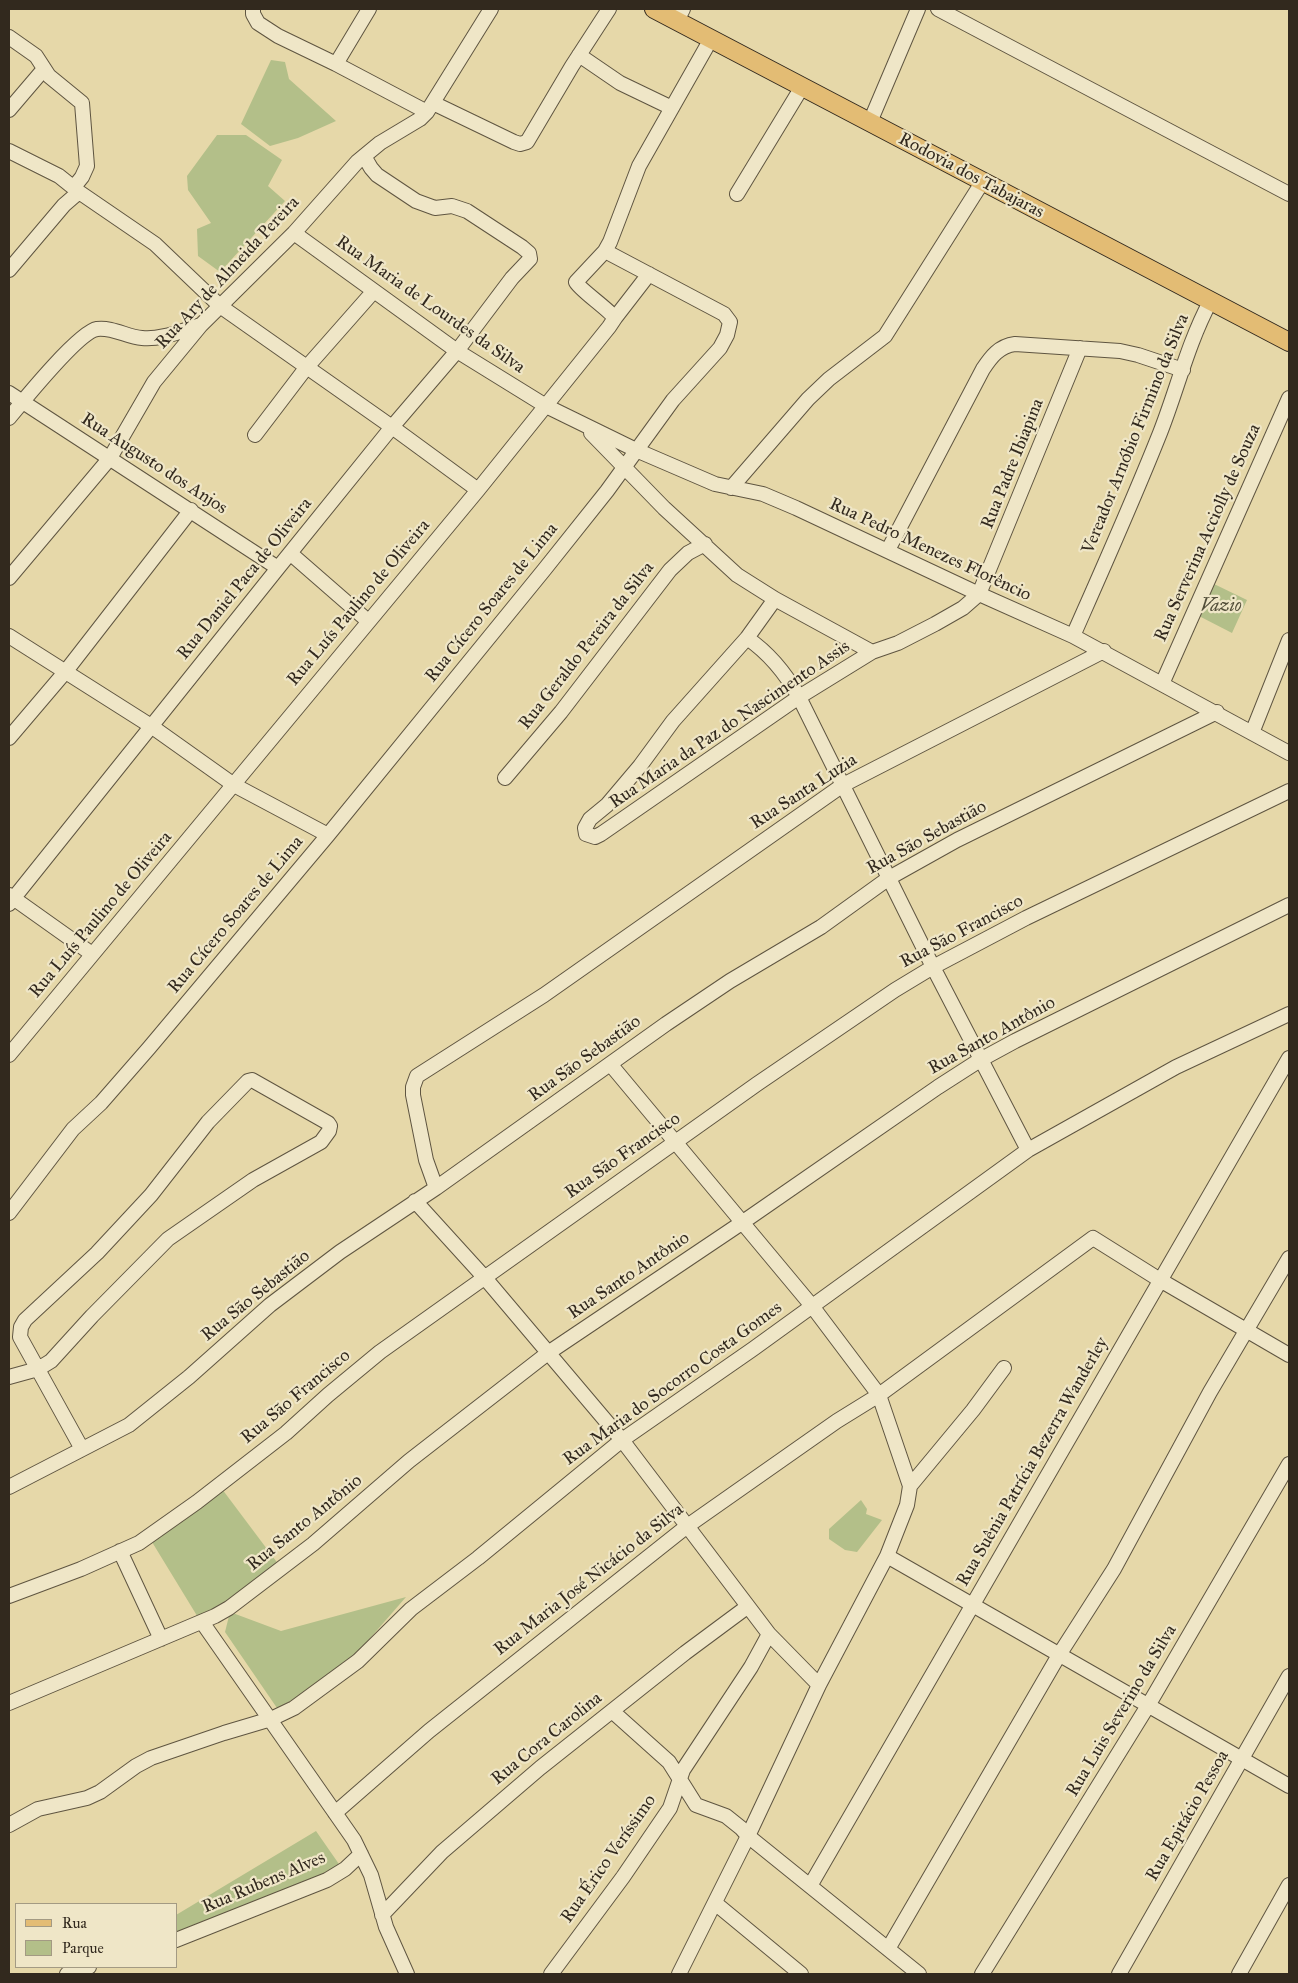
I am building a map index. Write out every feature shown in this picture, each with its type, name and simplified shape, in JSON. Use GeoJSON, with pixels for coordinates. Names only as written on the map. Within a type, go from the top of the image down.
{"type":"FeatureCollection","features":[{"type":"Feature","properties":{"kind":"main road","name":"Rodovia dos Tabajaras"},"geometry":{"type":"LineString","coordinates":[[654,9],[680,15],[711,39],[1289,342]]}},
{"type":"Feature","properties":{"kind":"street"},"geometry":{"type":"LineString","coordinates":[[253,9],[255,19],[263,28],[430,108],[523,144],[530,139],[554,96],[608,9]]}},
{"type":"Feature","properties":{"kind":"street"},"geometry":{"type":"LineString","coordinates":[[336,64],[369,9]]}},
{"type":"Feature","properties":{"kind":"street"},"geometry":{"type":"LineString","coordinates":[[430,108],[491,9]]}},
{"type":"Feature","properties":{"kind":"street"},"geometry":{"type":"LineString","coordinates":[[870,122],[918,9]]}},
{"type":"Feature","properties":{"kind":"street"},"geometry":{"type":"LineString","coordinates":[[938,9],[1289,194]]}},
{"type":"Feature","properties":{"kind":"street"},"geometry":{"type":"LineString","coordinates":[[9,37],[36,56],[49,76],[82,103],[87,166],[77,189],[9,270]]}},
{"type":"Feature","properties":{"kind":"street"},"geometry":{"type":"LineString","coordinates":[[615,318],[606,307],[579,287],[576,282],[605,250],[615,231],[639,166],[711,39]]}},
{"type":"Feature","properties":{"kind":"street"},"geometry":{"type":"LineString","coordinates":[[579,56],[625,86],[672,108]]}},
{"type":"Feature","properties":{"kind":"street"},"geometry":{"type":"LineString","coordinates":[[9,110],[44,69]]}},
{"type":"Feature","properties":{"kind":"street"},"geometry":{"type":"LineString","coordinates":[[738,194],[802,86]]}},
{"type":"Feature","properties":{"kind":"street","name":"Rua Ary de Almeida Pereira"},"geometry":{"type":"LineString","coordinates":[[9,578],[110,458],[154,382],[201,325],[294,233],[343,176],[364,156],[420,119],[430,108]]}},
{"type":"Feature","properties":{"kind":"street"},"geometry":{"type":"LineString","coordinates":[[9,151],[48,170],[155,244],[220,306],[478,490]]}},
{"type":"Feature","properties":{"kind":"street","name":"Rua Daniel Paca de Oliveira"},"geometry":{"type":"LineString","coordinates":[[10,899],[392,427],[457,351],[512,278],[528,262],[530,256],[527,251],[467,211],[452,206],[434,208],[416,201],[377,175],[364,156]]}},
{"type":"Feature","properties":{"kind":"street"},"geometry":{"type":"LineString","coordinates":[[731,488],[808,399],[829,379],[886,336],[982,181]]}},
{"type":"Feature","properties":{"kind":"street","name":"Rua Maria de Lourdes da Silva"},"geometry":{"type":"LineString","coordinates":[[294,233],[457,351],[546,406]]}},
{"type":"Feature","properties":{"kind":"street","name":"Rua Cícero Soares de Lima"},"geometry":{"type":"LineString","coordinates":[[9,1213],[73,1129],[100,1103],[328,836],[544,570],[624,467],[681,389],[720,348],[730,328],[730,322],[724,314],[605,250]]}},
{"type":"Feature","properties":{"kind":"street","name":"Rua Luís Paulino de Oliveira"},"geometry":{"type":"LineString","coordinates":[[9,1055],[478,490],[649,274]]}},
{"type":"Feature","properties":{"kind":"street"},"geometry":{"type":"LineString","coordinates":[[255,435],[306,368],[373,292]]}},
{"type":"Feature","properties":{"kind":"street","name":"Vereador Arnóbio Firmino da Silva"},"geometry":{"type":"LineString","coordinates":[[1073,636],[1137,491],[1161,432],[1191,344],[1210,302]]}},
{"type":"Feature","properties":{"kind":"street"},"geometry":{"type":"LineString","coordinates":[[9,418],[69,350],[92,330],[105,328],[132,337],[145,338],[160,337],[201,325]]}},
{"type":"Feature","properties":{"kind":"street"},"geometry":{"type":"LineString","coordinates":[[888,550],[964,402],[993,354],[1009,345],[1015,344],[1120,351],[1183,370]]}},
{"type":"Feature","properties":{"kind":"street","name":"Rua Padre Ibiapina"},"geometry":{"type":"LineString","coordinates":[[979,594],[1080,348]]}},
{"type":"Feature","properties":{"kind":"street","name":"Rua Augusto dos Anjos"},"geometry":{"type":"LineString","coordinates":[[9,393],[278,568]]}},
{"type":"Feature","properties":{"kind":"street","name":"Rua Serverina Acciolly de Souza"},"geometry":{"type":"LineString","coordinates":[[1162,684],[1289,398]]}},
{"type":"Feature","properties":{"kind":"street","name":"Rua Pedro Menezes Florêncio"},"geometry":{"type":"LineString","coordinates":[[546,406],[636,450],[715,484],[768,496],[1073,636],[1217,712],[1289,753]]}},
{"type":"Feature","properties":{"kind":"street"},"geometry":{"type":"LineString","coordinates":[[584,425],[664,508],[737,575],[775,599],[872,652]]}},
{"type":"Feature","properties":{"kind":"street"},"geometry":{"type":"LineString","coordinates":[[9,738],[66,671],[191,510]]}},
{"type":"Feature","properties":{"kind":"street","name":"Rua Geraldo Pereira da Silva"},"geometry":{"type":"LineString","coordinates":[[505,778],[561,712],[670,570],[688,554],[705,544]]}},
{"type":"Feature","properties":{"kind":"street"},"geometry":{"type":"LineString","coordinates":[[290,553],[368,621]]}},
{"type":"Feature","properties":{"kind":"street","name":"Rua Maria da Paz do Nascimento Assis"},"geometry":{"type":"LineString","coordinates":[[747,638],[672,720],[640,766],[607,805],[590,820],[585,828],[586,834],[594,837],[601,834],[798,698],[872,652],[898,643],[963,608],[979,594]]}},
{"type":"Feature","properties":{"kind":"street"},"geometry":{"type":"LineString","coordinates":[[775,599],[747,638],[771,658],[798,698],[980,1060],[1028,1150]]}},
{"type":"Feature","properties":{"kind":"street"},"geometry":{"type":"LineString","coordinates":[[9,636],[151,726],[234,785],[328,836]]}},
{"type":"Feature","properties":{"kind":"street"},"geometry":{"type":"LineString","coordinates":[[1252,733],[1289,640]]}},
{"type":"Feature","properties":{"kind":"street","name":"Rua Santa Luzia"},"geometry":{"type":"LineString","coordinates":[[436,1188],[426,1160],[414,1095],[413,1087],[417,1076],[544,995],[843,785],[1104,652]]}},
{"type":"Feature","properties":{"kind":"street","name":"Rua São Sebastião"},"geometry":{"type":"LineString","coordinates":[[9,1487],[138,1418],[189,1377],[270,1305],[340,1252],[436,1188],[666,1024],[730,981],[821,927],[889,878],[957,840],[1217,712]]}},
{"type":"Feature","properties":{"kind":"street","name":"Rua São Francisco"},"geometry":{"type":"LineString","coordinates":[[9,1596],[81,1569],[139,1543],[197,1502],[286,1433],[380,1352],[829,1034],[933,967],[1026,918],[1289,791]]}},
{"type":"Feature","properties":{"kind":"street"},"geometry":{"type":"LineString","coordinates":[[10,899],[92,954]]}},
{"type":"Feature","properties":{"kind":"street","name":"Rua Santo Antônio"},"geometry":{"type":"LineString","coordinates":[[9,1703],[202,1622],[229,1608],[313,1544],[409,1461],[548,1353],[743,1222],[922,1098],[980,1060],[1289,905]]}},
{"type":"Feature","properties":{"kind":"street","name":"Rua Maria do Socorro Costa Gomes"},"geometry":{"type":"LineString","coordinates":[[9,1825],[38,1809],[93,1795],[151,1758],[271,1719],[294,1708],[358,1661],[411,1609],[478,1558],[622,1440],[1028,1150],[1176,1067],[1289,1014]]}},
{"type":"Feature","properties":{"kind":"street","name":"Rua Suênia Patrícia Bezerra Wanderley"},"geometry":{"type":"LineString","coordinates":[[810,1886],[1289,1058]]}},
{"type":"Feature","properties":{"kind":"street"},"geometry":{"type":"LineString","coordinates":[[611,1064],[812,1306],[880,1395],[910,1486]]}},
{"type":"Feature","properties":{"kind":"street"},"geometry":{"type":"LineString","coordinates":[[9,1377],[38,1369],[59,1355],[92,1316],[168,1239],[254,1180],[321,1142],[329,1131],[329,1124],[287,1098],[252,1080],[248,1081],[208,1122],[151,1195],[98,1253],[15,1327],[20,1337],[38,1369],[82,1449]]}},
{"type":"Feature","properties":{"kind":"street"},"geometry":{"type":"LineString","coordinates":[[415,1201],[485,1278],[622,1440],[747,1607],[769,1634],[819,1685]]}},
{"type":"Feature","properties":{"kind":"street","name":"Rua Maria José Nicácio da Silva"},"geometry":{"type":"LineString","coordinates":[[335,1813],[429,1731],[686,1527],[837,1421],[880,1395],[1094,1238],[1160,1280]]}},
{"type":"Feature","properties":{"kind":"street"},"geometry":{"type":"LineString","coordinates":[[888,1949],[1059,1655],[1114,1569],[1210,1392],[1289,1258]]}},
{"type":"Feature","properties":{"kind":"street"},"geometry":{"type":"LineString","coordinates":[[1160,1280],[1289,1355]]}},
{"type":"Feature","properties":{"kind":"street"},"geometry":{"type":"LineString","coordinates":[[685,1972],[715,1903],[819,1685],[887,1556],[906,1505],[910,1486],[973,1410],[1004,1368]]}},
{"type":"Feature","properties":{"kind":"street","name":"Rua Luis Severino da Silva"},"geometry":{"type":"LineString","coordinates":[[982,1974],[1149,1704],[1289,1464]]}},
{"type":"Feature","properties":{"kind":"street"},"geometry":{"type":"LineString","coordinates":[[120,1551],[161,1639]]}},
{"type":"Feature","properties":{"kind":"street"},"geometry":{"type":"LineString","coordinates":[[887,1556],[1059,1655],[1149,1704],[1289,1786]]}},
{"type":"Feature","properties":{"kind":"street","name":"Rua Cora Carolina"},"geometry":{"type":"LineString","coordinates":[[382,1914],[442,1852],[540,1768],[692,1647],[747,1607]]}},
{"type":"Feature","properties":{"kind":"street"},"geometry":{"type":"LineString","coordinates":[[202,1622],[271,1719],[361,1854],[371,1875],[382,1914],[407,1974]]}},
{"type":"Feature","properties":{"kind":"street","name":"Rua Érico Veríssimo"},"geometry":{"type":"LineString","coordinates":[[551,1974],[623,1877],[670,1808],[680,1778],[692,1754],[751,1667],[769,1634]]}},
{"type":"Feature","properties":{"kind":"street","name":"Rua Epitácio Pessoa"},"geometry":{"type":"LineString","coordinates":[[1119,1974],[1289,1676]]}},
{"type":"Feature","properties":{"kind":"street"},"geometry":{"type":"LineString","coordinates":[[612,1711],[668,1762],[680,1778],[696,1806],[726,1816],[735,1822],[748,1836],[919,1974]]}},
{"type":"Feature","properties":{"kind":"street","name":"Rua Rubens Alves"},"geometry":{"type":"LineString","coordinates":[[178,1939],[327,1880],[346,1868],[361,1854]]}},
{"type":"Feature","properties":{"kind":"street"},"geometry":{"type":"LineString","coordinates":[[1238,1974],[1289,1885]]}},
{"type":"Feature","properties":{"kind":"street"},"geometry":{"type":"LineString","coordinates":[[715,1903],[801,1974]]}},
{"type":"Feature","properties":{"kind":"street"},"geometry":{"type":"LineString","coordinates":[[67,1974],[86,1968]]}},
{"type":"Feature","properties":{"kind":"green space"},"geometry":{"type":"Polygon","coordinates":[[[271,60],[285,62],[289,79],[336,121],[298,138],[270,146],[241,124],[271,60]]]}},
{"type":"Feature","properties":{"kind":"green space"},"geometry":{"type":"Polygon","coordinates":[[[217,135],[246,135],[282,160],[268,186],[285,201],[220,272],[198,256],[197,229],[211,223],[188,190],[187,176],[217,135]]]}},
{"type":"Feature","properties":{"kind":"green space","name":"Vazio"},"geometry":{"type":"Polygon","coordinates":[[[1212,583],[1247,600],[1232,633],[1197,615],[1212,583]]]}},
{"type":"Feature","properties":{"kind":"green space"},"geometry":{"type":"Polygon","coordinates":[[[222,1489],[279,1565],[227,1605],[199,1619],[152,1542],[222,1489]]]}},
{"type":"Feature","properties":{"kind":"green space"},"geometry":{"type":"Polygon","coordinates":[[[861,1500],[867,1509],[866,1514],[882,1520],[857,1552],[845,1550],[829,1539],[829,1529],[861,1500]]]}},
{"type":"Feature","properties":{"kind":"green space"},"geometry":{"type":"Polygon","coordinates":[[[406,1597],[358,1652],[309,1691],[277,1708],[225,1632],[230,1612],[281,1631],[406,1597]]]}},
{"type":"Feature","properties":{"kind":"green space"},"geometry":{"type":"Polygon","coordinates":[[[316,1831],[341,1867],[304,1885],[178,1936],[178,1914],[316,1831]]]}}]}
